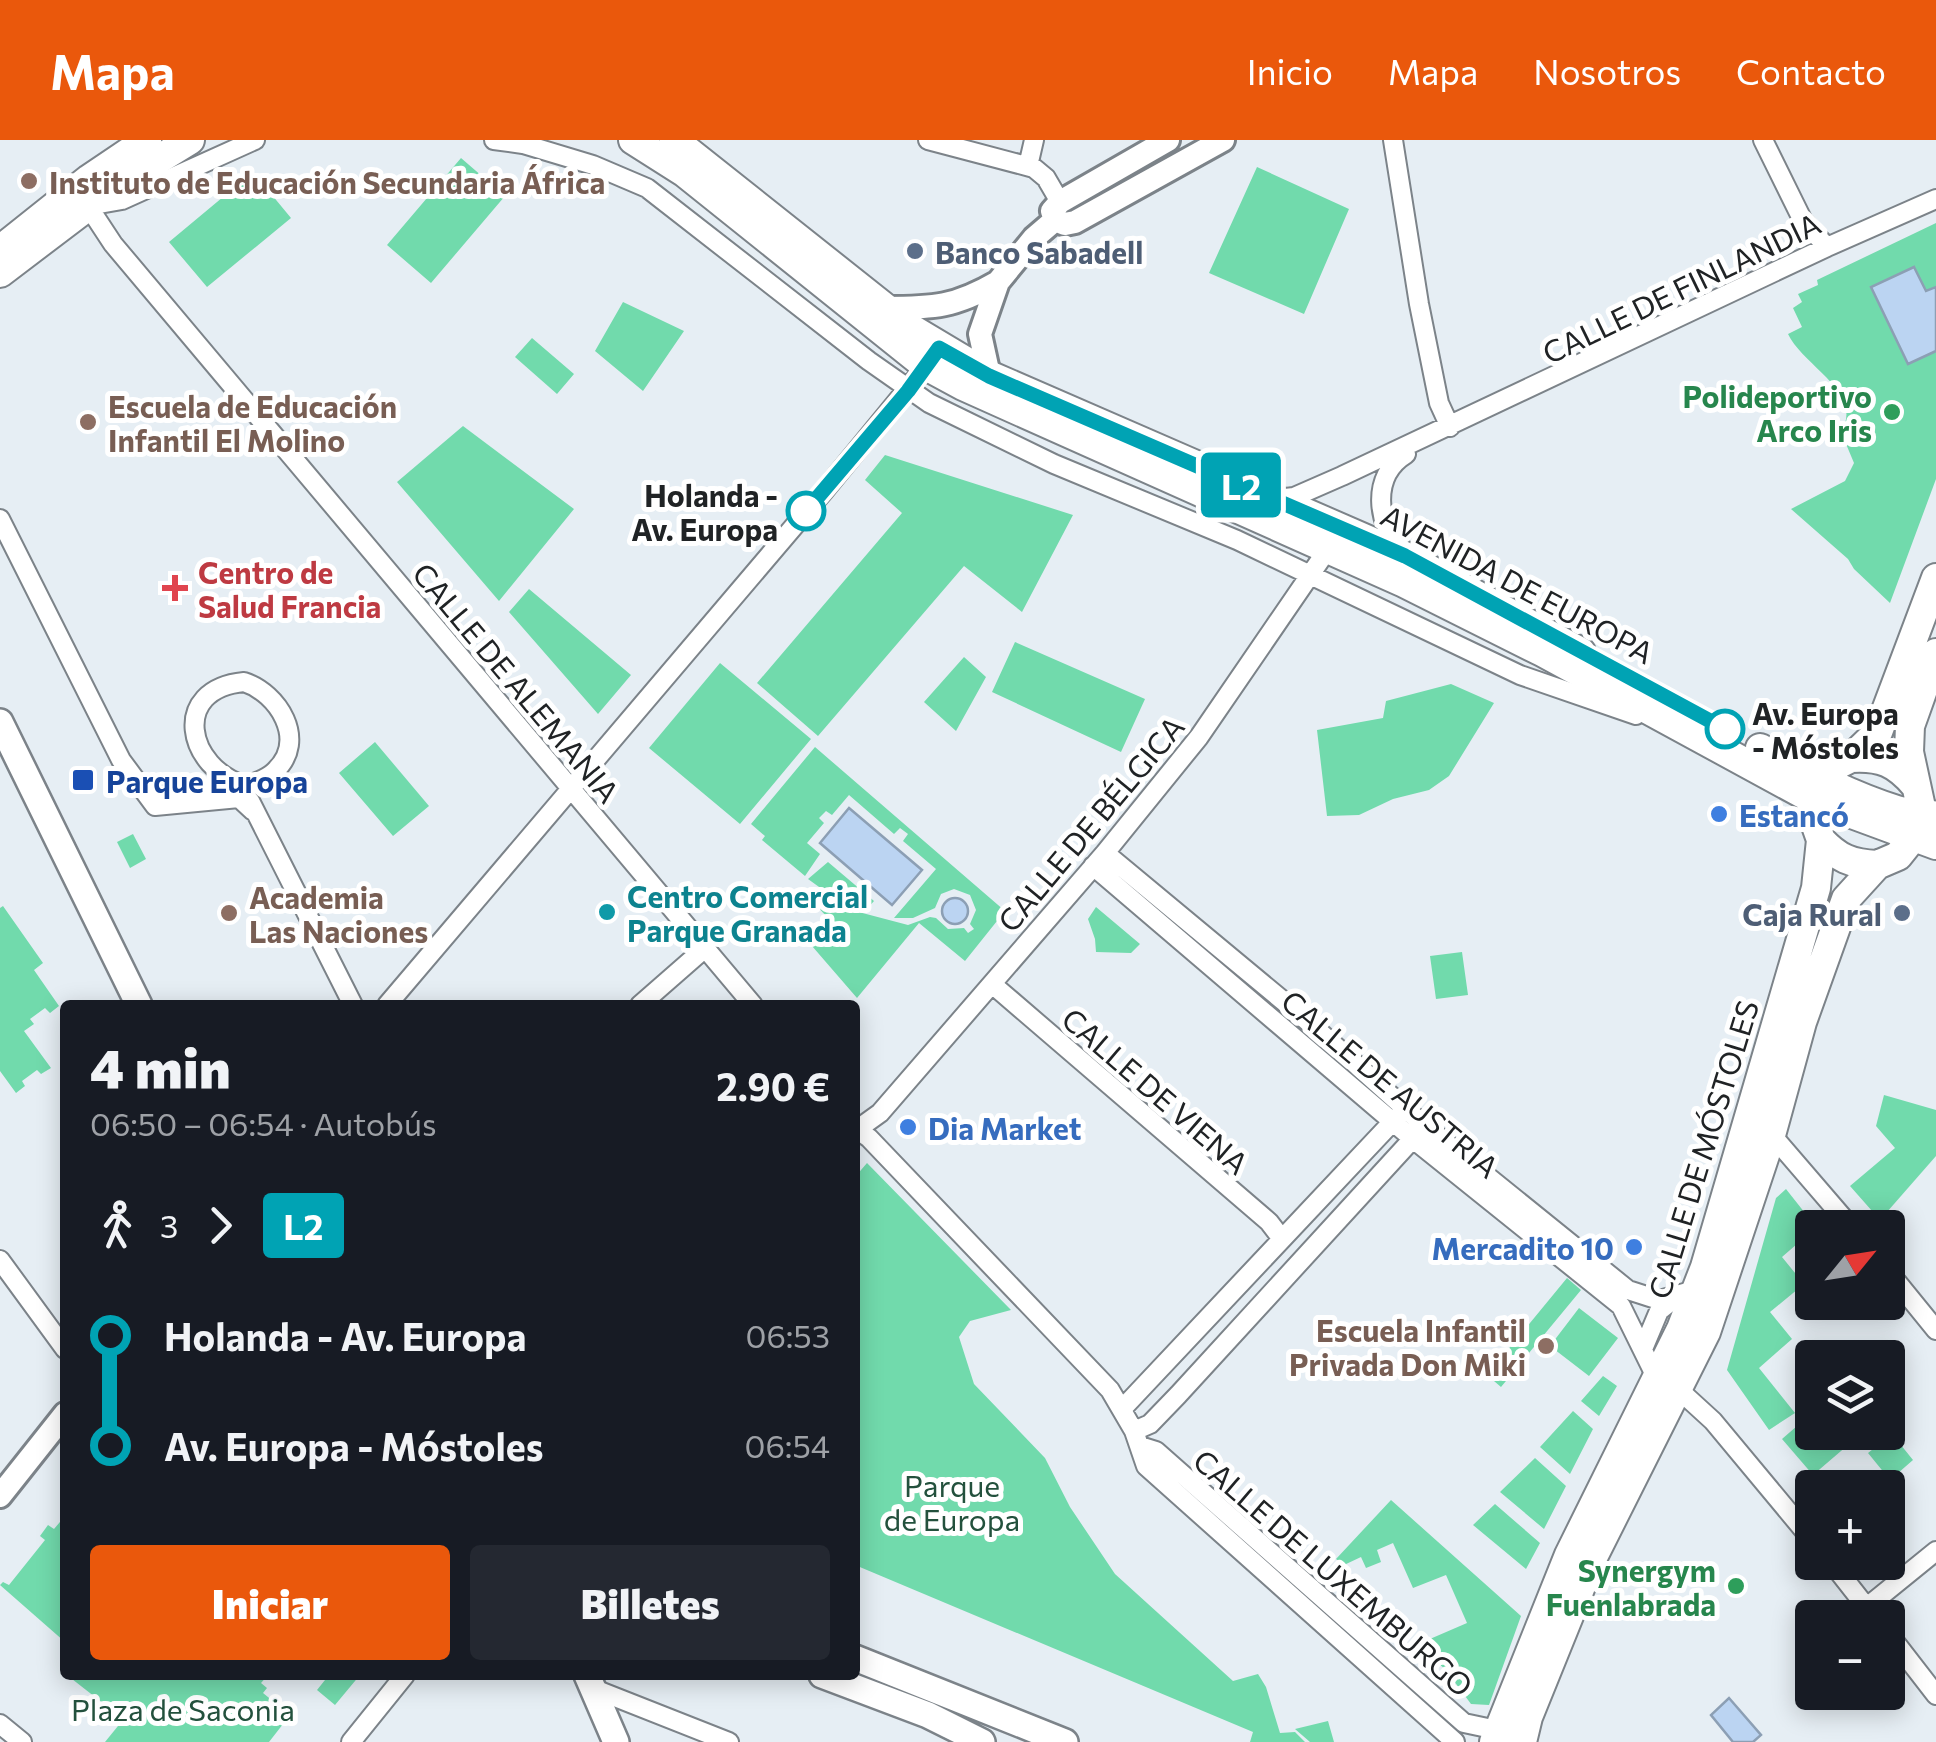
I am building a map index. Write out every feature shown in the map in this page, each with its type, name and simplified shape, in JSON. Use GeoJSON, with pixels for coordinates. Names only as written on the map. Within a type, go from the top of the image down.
{"type":"FeatureCollection","features":[{"type":"Feature","properties":{"kind":"main road"},"geometry":{"type":"LineString","coordinates":[[0,273],[112,188],[190,140]]}},
{"type":"Feature","properties":{"kind":"main road","name":"AVENIDA DE EUROPA"},"geometry":{"type":"LineString","coordinates":[[633,140],[685,172],[933,357],[989,376],[1273,499],[1336,538],[1696,735],[1818,790]]}},
{"type":"Feature","properties":{"kind":"main road","name":"AVENIDA DE EUROPA"},"geometry":{"type":"LineString","coordinates":[[674,140],[885,308],[963,386],[1336,538],[1405,556],[1818,790]]}},
{"type":"Feature","properties":{"kind":"main road"},"geometry":{"type":"LineString","coordinates":[[0,250],[136,144]]}},
{"type":"Feature","properties":{"kind":"main road"},"geometry":{"type":"LineString","coordinates":[[1925,820],[1818,790],[1835,766],[1851,758],[1878,732],[1936,578]]}},
{"type":"Feature","properties":{"kind":"main road"},"geometry":{"type":"LineString","coordinates":[[1925,820],[1909,752],[1910,726],[1936,654]]}},
{"type":"Feature","properties":{"kind":"main road"},"geometry":{"type":"LineString","coordinates":[[0,722],[137,1000]]}},
{"type":"Feature","properties":{"kind":"main road"},"geometry":{"type":"LineString","coordinates":[[1851,758],[1876,757],[1899,766],[1925,820]]}},
{"type":"Feature","properties":{"kind":"main road","name":"CALLE DE MÓSTOLES"},"geometry":{"type":"LineString","coordinates":[[1504,1738],[1528,1717],[1667,1383],[1687,1293],[1724,1202],[1816,888],[1821,840],[1814,820],[1818,790]]}},
{"type":"Feature","properties":{"kind":"main road","name":"CALLE DE MÓSTOLES"},"geometry":{"type":"LineString","coordinates":[[1667,1383],[1706,1332],[1771,1134],[1802,1022],[1846,899],[1876,865],[1898,856],[1925,820]]}},
{"type":"Feature","properties":{"kind":"main road"},"geometry":{"type":"LineString","coordinates":[[1821,840],[1845,860],[1876,865]]}},
{"type":"Feature","properties":{"kind":"main road"},"geometry":{"type":"LineString","coordinates":[[860,1660],[1065,1742]]}},
{"type":"Feature","properties":{"kind":"main road"},"geometry":{"type":"LineString","coordinates":[[835,1680],[982,1742]]}},
{"type":"Feature","properties":{"kind":"main road"},"geometry":{"type":"LineString","coordinates":[[590,1682],[616,1742]]}},
{"type":"Feature","properties":{"kind":"street"},"geometry":{"type":"LineString","coordinates":[[88,206],[122,200],[254,140]]}},
{"type":"Feature","properties":{"kind":"street","name":"AVENIDA DE EUROPA"},"geometry":{"type":"LineString","coordinates":[[494,140],[523,144],[593,165],[647,188],[908,391],[1054,464],[1237,540],[1520,675],[1696,735]]}},
{"type":"Feature","properties":{"kind":"street"},"geometry":{"type":"LineString","coordinates":[[928,140],[1028,166],[1046,178],[1064,224],[1075,222],[1223,140]]}},
{"type":"Feature","properties":{"kind":"street"},"geometry":{"type":"LineString","coordinates":[[1028,166],[1034,140]]}},
{"type":"Feature","properties":{"kind":"street"},"geometry":{"type":"LineString","coordinates":[[885,308],[940,308],[968,300],[998,282],[1057,211],[1168,140]]}},
{"type":"Feature","properties":{"kind":"street"},"geometry":{"type":"LineString","coordinates":[[1393,140],[1422,320],[1439,403],[1450,427]]}},
{"type":"Feature","properties":{"kind":"street"},"geometry":{"type":"LineString","coordinates":[[1763,140],[1803,221],[1827,247]]}},
{"type":"Feature","properties":{"kind":"street","name":"CALLE DE FINLANDIA"},"geometry":{"type":"LineString","coordinates":[[1273,499],[1294,497],[1450,427],[1936,199]]}},
{"type":"Feature","properties":{"kind":"street","name":"CALLE DE ALEMANIA"},"geometry":{"type":"LineString","coordinates":[[88,206],[114,244],[750,1000]]}},
{"type":"Feature","properties":{"kind":"street"},"geometry":{"type":"LineString","coordinates":[[989,376],[980,334],[998,282]]}},
{"type":"Feature","properties":{"kind":"street"},"geometry":{"type":"LineString","coordinates":[[391,1000],[933,357]]}},
{"type":"Feature","properties":{"kind":"street","name":"CALLE DE FINLANDIA"},"geometry":{"type":"LineString","coordinates":[[1405,556],[1390,539],[1380,501],[1383,477],[1399,458],[1450,427]]}},
{"type":"Feature","properties":{"kind":"street"},"geometry":{"type":"LineString","coordinates":[[0,519],[121,760],[155,806],[239,798],[253,811]]}},
{"type":"Feature","properties":{"kind":"street","name":"CALLE DE BÉLGICA"},"geometry":{"type":"LineString","coordinates":[[860,1126],[880,1113],[1099,860],[1199,737],[1336,538]]}},
{"type":"Feature","properties":{"kind":"street"},"geometry":{"type":"LineString","coordinates":[[244,682],[274,699],[288,726],[290,742],[277,770],[246,786],[228,781],[213,770],[197,741],[194,723],[199,706],[210,692],[226,684],[244,682]]}},
{"type":"Feature","properties":{"kind":"street"},"geometry":{"type":"LineString","coordinates":[[246,786],[253,811],[350,1000]]}},
{"type":"Feature","properties":{"kind":"street","name":"CALLE DE AUSTRIA"},"geometry":{"type":"LineString","coordinates":[[1099,860],[1620,1306],[1667,1383]]}},
{"type":"Feature","properties":{"kind":"street"},"geometry":{"type":"LineString","coordinates":[[646,1000],[704,948]]}},
{"type":"Feature","properties":{"kind":"street","name":"CALLE DE VIENA"},"geometry":{"type":"LineString","coordinates":[[992,984],[1269,1222],[1282,1239]]}},
{"type":"Feature","properties":{"kind":"street"},"geometry":{"type":"LineString","coordinates":[[1123,1408],[1399,1115]]}},
{"type":"Feature","properties":{"kind":"street","name":"CALLE DE LUXEMBURGO"},"geometry":{"type":"LineString","coordinates":[[860,1132],[870,1138],[1110,1390],[1123,1408],[1146,1466],[1455,1742]]}},
{"type":"Feature","properties":{"kind":"street"},"geometry":{"type":"LineString","coordinates":[[1137,1439],[1419,1133]]}},
{"type":"Feature","properties":{"kind":"street","name":"CALLE DE AUSTRIA"},"geometry":{"type":"LineString","coordinates":[[1419,1133],[1628,1290],[1659,1300],[1687,1293]]}},
{"type":"Feature","properties":{"kind":"street"},"geometry":{"type":"LineString","coordinates":[[1771,1134],[1836,1210]]}},
{"type":"Feature","properties":{"kind":"street"},"geometry":{"type":"LineString","coordinates":[[0,1260],[60,1342]]}},
{"type":"Feature","properties":{"kind":"street"},"geometry":{"type":"LineString","coordinates":[[1905,1292],[1936,1330]]}},
{"type":"Feature","properties":{"kind":"street"},"geometry":{"type":"LineString","coordinates":[[1643,1349],[1659,1311],[1687,1293]]}},
{"type":"Feature","properties":{"kind":"street"},"geometry":{"type":"LineString","coordinates":[[1667,1383],[1712,1420],[1795,1520]]}},
{"type":"Feature","properties":{"kind":"street"},"geometry":{"type":"LineString","coordinates":[[0,1496],[60,1420]]}},
{"type":"Feature","properties":{"kind":"street","name":"CALLE DE LUXEMBURGO"},"geometry":{"type":"LineString","coordinates":[[1137,1439],[1464,1723],[1504,1738]]}},
{"type":"Feature","properties":{"kind":"street"},"geometry":{"type":"LineString","coordinates":[[1884,1600],[1936,1550]]}},
{"type":"Feature","properties":{"kind":"street"},"geometry":{"type":"LineString","coordinates":[[1845,1580],[1861,1600]]}},
{"type":"Feature","properties":{"kind":"street"},"geometry":{"type":"LineString","coordinates":[[1905,1655],[1936,1695]]}},
{"type":"Feature","properties":{"kind":"street"},"geometry":{"type":"LineString","coordinates":[[352,1742],[401,1680]]}},
{"type":"Feature","properties":{"kind":"street"},"geometry":{"type":"LineString","coordinates":[[590,1682],[729,1742]]}},
{"type":"Feature","properties":{"kind":"street"},"geometry":{"type":"LineString","coordinates":[[0,1724],[22,1742]]}},
{"type":"Feature","properties":{"kind":"green space"},"geometry":{"type":"Polygon","coordinates":[[[461,158],[505,196],[431,283],[387,245],[461,158]]]}},
{"type":"Feature","properties":{"kind":"green space"},"geometry":{"type":"Polygon","coordinates":[[[1257,167],[1349,209],[1304,314],[1209,273],[1257,167]]]}},
{"type":"Feature","properties":{"kind":"green space"},"geometry":{"type":"Polygon","coordinates":[[[253,172],[291,218],[207,287],[169,242],[253,172]]]}},
{"type":"Feature","properties":{"kind":"green space","name":"Polideportivo Arco Iris"},"geometry":{"type":"Polygon","coordinates":[[[1936,223],[1936,479],[1890,603],[1791,509],[1845,481],[1854,463],[1841,432],[1846,418],[1839,392],[1788,334],[1802,327],[1793,308],[1802,302],[1798,294],[1818,285],[1817,280],[1936,223]]]}},
{"type":"Feature","properties":{"kind":"green space"},"geometry":{"type":"Polygon","coordinates":[[[623,302],[684,331],[643,391],[595,351],[623,302]]]}},
{"type":"Feature","properties":{"kind":"green space"},"geometry":{"type":"Polygon","coordinates":[[[532,338],[574,374],[557,394],[515,357],[532,338]]]}},
{"type":"Feature","properties":{"kind":"green space"},"geometry":{"type":"Polygon","coordinates":[[[463,426],[574,509],[499,601],[397,482],[463,426]]]}},
{"type":"Feature","properties":{"kind":"green space"},"geometry":{"type":"Polygon","coordinates":[[[885,455],[1073,515],[1022,612],[964,566],[818,736],[757,683],[902,513],[865,480],[885,455]]]}},
{"type":"Feature","properties":{"kind":"green space"},"geometry":{"type":"Polygon","coordinates":[[[529,589],[631,675],[598,714],[509,612],[529,589]]]}},
{"type":"Feature","properties":{"kind":"green space"},"geometry":{"type":"Polygon","coordinates":[[[1015,642],[1145,699],[1121,752],[992,692],[1015,642]]]}},
{"type":"Feature","properties":{"kind":"green space"},"geometry":{"type":"Polygon","coordinates":[[[964,657],[986,677],[956,731],[924,702],[964,657]]]}},
{"type":"Feature","properties":{"kind":"green space"},"geometry":{"type":"Polygon","coordinates":[[[720,663],[811,739],[740,824],[649,748],[720,663]]]}},
{"type":"Feature","properties":{"kind":"green space"},"geometry":{"type":"Polygon","coordinates":[[[1451,684],[1494,703],[1449,776],[1429,790],[1393,799],[1359,815],[1327,816],[1317,730],[1383,718],[1386,701],[1451,684]]]}},
{"type":"Feature","properties":{"kind":"green space"},"geometry":{"type":"Polygon","coordinates":[[[375,742],[429,806],[393,836],[339,773],[375,742]]]}},
{"type":"Feature","properties":{"kind":"green space"},"geometry":{"type":"Polygon","coordinates":[[[815,747],[1005,911],[965,961],[919,923],[857,998],[812,946],[834,925],[817,906],[851,910],[908,925],[936,918],[948,929],[964,928],[968,933],[974,929],[970,924],[976,910],[970,895],[954,889],[941,894],[935,908],[913,918],[894,918],[936,869],[903,841],[908,834],[900,828],[894,834],[849,795],[832,815],[826,811],[819,818],[824,823],[807,843],[820,854],[805,876],[762,840],[765,836],[751,824],[815,747]]]}},
{"type":"Feature","properties":{"kind":"green space"},"geometry":{"type":"Polygon","coordinates":[[[133,834],[146,859],[130,868],[117,842],[133,834]]]}},
{"type":"Feature","properties":{"kind":"green space"},"geometry":{"type":"Polygon","coordinates":[[[828,862],[874,901],[866,910],[830,902],[823,897],[826,892],[808,879],[828,862]]]}},
{"type":"Feature","properties":{"kind":"green space"},"geometry":{"type":"Polygon","coordinates":[[[3,906],[43,963],[34,970],[59,1006],[50,1013],[45,1008],[30,1019],[34,1024],[24,1031],[51,1068],[41,1074],[37,1070],[22,1081],[25,1086],[16,1093],[0,1071],[3,906]]]}},
{"type":"Feature","properties":{"kind":"green space"},"geometry":{"type":"Polygon","coordinates":[[[1096,907],[1140,944],[1131,953],[1096,952],[1088,919],[1096,907]]]}},
{"type":"Feature","properties":{"kind":"green space"},"geometry":{"type":"Polygon","coordinates":[[[1462,952],[1468,995],[1436,999],[1430,956],[1462,952]]]}},
{"type":"Feature","properties":{"kind":"green space"},"geometry":{"type":"Polygon","coordinates":[[[1884,1095],[1936,1110],[1936,1156],[1889,1210],[1871,1210],[1850,1186],[1895,1148],[1876,1126],[1884,1095]]]}},
{"type":"Feature","properties":{"kind":"green space","name":"Parque de Europa"},"geometry":{"type":"Polygon","coordinates":[[[867,1163],[1011,1310],[970,1321],[959,1337],[974,1384],[1045,1458],[1070,1507],[1115,1574],[1233,1681],[1258,1674],[1280,1733],[1295,1732],[1305,1742],[1250,1742],[1253,1732],[860,1567],[860,1171],[867,1163]]]}},
{"type":"Feature","properties":{"kind":"green space"},"geometry":{"type":"Polygon","coordinates":[[[1786,1189],[1803,1210],[1795,1210],[1795,1246],[1782,1257],[1795,1273],[1795,1291],[1770,1312],[1792,1339],[1759,1368],[1795,1413],[1769,1430],[1727,1370],[1776,1198],[1786,1189]]]}},
{"type":"Feature","properties":{"kind":"green space"},"geometry":{"type":"Polygon","coordinates":[[[1567,1278],[1581,1290],[1501,1387],[1487,1375],[1567,1278]]]}},
{"type":"Feature","properties":{"kind":"green space"},"geometry":{"type":"Polygon","coordinates":[[[1579,1308],[1618,1338],[1589,1376],[1550,1346],[1579,1308]]]}},
{"type":"Feature","properties":{"kind":"green space"},"geometry":{"type":"Polygon","coordinates":[[[1603,1376],[1617,1386],[1599,1416],[1581,1401],[1603,1376]]]}},
{"type":"Feature","properties":{"kind":"green space"},"geometry":{"type":"Polygon","coordinates":[[[1573,1411],[1593,1429],[1570,1474],[1540,1447],[1573,1411]]]}},
{"type":"Feature","properties":{"kind":"green space"},"geometry":{"type":"Polygon","coordinates":[[[1795,1428],[1795,1450],[1842,1450],[1819,1470],[1809,1470],[1782,1439],[1795,1428]]]}},
{"type":"Feature","properties":{"kind":"green space"},"geometry":{"type":"Polygon","coordinates":[[[1905,1450],[1913,1460],[1902,1470],[1882,1470],[1868,1453],[1905,1450]]]}},
{"type":"Feature","properties":{"kind":"green space"},"geometry":{"type":"Polygon","coordinates":[[[1535,1458],[1566,1486],[1544,1529],[1500,1492],[1535,1458]]]}},
{"type":"Feature","properties":{"kind":"green space"},"geometry":{"type":"Polygon","coordinates":[[[1391,1500],[1521,1616],[1489,1705],[1471,1704],[1445,1669],[1416,1645],[1467,1623],[1446,1575],[1413,1588],[1393,1543],[1377,1550],[1381,1562],[1366,1568],[1361,1557],[1344,1565],[1336,1559],[1391,1500]]]}},
{"type":"Feature","properties":{"kind":"green space"},"geometry":{"type":"Polygon","coordinates":[[[1495,1504],[1540,1543],[1526,1569],[1473,1525],[1495,1504]]]}},
{"type":"Feature","properties":{"kind":"green space","name":"Plaza de Saconia"},"geometry":{"type":"Polygon","coordinates":[[[60,1522],[60,1638],[0,1585],[9,1585],[45,1540],[40,1536],[48,1525],[54,1529],[60,1522]]]}},
{"type":"Feature","properties":{"kind":"green space","name":"Plaza de Saconia"},"geometry":{"type":"Polygon","coordinates":[[[73,1680],[264,1680],[261,1683],[267,1688],[263,1693],[284,1710],[288,1705],[294,1710],[269,1742],[105,1742],[118,1726],[113,1721],[118,1715],[73,1680]]]}},
{"type":"Feature","properties":{"kind":"green space"},"geometry":{"type":"Polygon","coordinates":[[[325,1680],[356,1680],[335,1705],[317,1690],[325,1680]]]}},
{"type":"Feature","properties":{"kind":"green space"},"geometry":{"type":"Polygon","coordinates":[[[1328,1721],[1334,1742],[1310,1742],[1295,1729],[1328,1721]]]}},
{"type":"Feature","properties":{"kind":"water"},"geometry":{"type":"Polygon","coordinates":[[[1914,267],[1926,291],[1936,287],[1936,351],[1908,364],[1871,287],[1914,267]]]}},
{"type":"Feature","properties":{"kind":"water"},"geometry":{"type":"Polygon","coordinates":[[[849,808],[922,870],[892,905],[820,843],[849,808]]]}},
{"type":"Feature","properties":{"kind":"water"},"geometry":{"type":"Polygon","coordinates":[[[955,898],[964,902],[968,911],[964,920],[955,924],[946,920],[942,911],[946,902],[955,898]]]}},
{"type":"Feature","properties":{"kind":"water"},"geometry":{"type":"Polygon","coordinates":[[[1729,1698],[1761,1735],[1753,1742],[1733,1742],[1711,1715],[1729,1698]]]}},
{"type":"Feature","properties":{"kind":"bus line","name":"L2"},"geometry":{"type":"LineString","coordinates":[[806,511],[908,391],[939,348],[989,376],[1405,556],[1725,729]]}},
{"type":"Feature","properties":{"kind":"place","name":"Instituto de Educación Secundaria África"},"geometry":{"type":"Point","coordinates":[29,181]}},
{"type":"Feature","properties":{"kind":"place","name":"Banco Sabadell"},"geometry":{"type":"Point","coordinates":[915,251]}},
{"type":"Feature","properties":{"kind":"place","name":"Polideportivo Arco Iris"},"geometry":{"type":"Point","coordinates":[1892,412]}},
{"type":"Feature","properties":{"kind":"place","name":"Escuela de Educación Infantil El Molino"},"geometry":{"type":"Point","coordinates":[88,422]}},
{"type":"Feature","properties":{"kind":"place","name":"Holanda - Av. Europa"},"geometry":{"type":"Point","coordinates":[806,511]}},
{"type":"Feature","properties":{"kind":"place","name":"Centro de Salud Francia"},"geometry":{"type":"Point","coordinates":[175,588]}},
{"type":"Feature","properties":{"kind":"place","name":"Av. Europa - Móstoles"},"geometry":{"type":"Point","coordinates":[1725,729]}},
{"type":"Feature","properties":{"kind":"place","name":"Parque Europa"},"geometry":{"type":"Point","coordinates":[83,780]}},
{"type":"Feature","properties":{"kind":"place","name":"Estancó"},"geometry":{"type":"Point","coordinates":[1719,814]}},
{"type":"Feature","properties":{"kind":"place","name":"Centro Comercial Parque Granada"},"geometry":{"type":"Point","coordinates":[607,912]}},
{"type":"Feature","properties":{"kind":"place","name":"Academia Las Naciones"},"geometry":{"type":"Point","coordinates":[229,913]}},
{"type":"Feature","properties":{"kind":"place","name":"Caja Rural"},"geometry":{"type":"Point","coordinates":[1902,913]}},
{"type":"Feature","properties":{"kind":"place","name":"Dia Market"},"geometry":{"type":"Point","coordinates":[908,1127]}},
{"type":"Feature","properties":{"kind":"place","name":"Mercadito 10"},"geometry":{"type":"Point","coordinates":[1634,1247]}},
{"type":"Feature","properties":{"kind":"place","name":"Escuela Infantil Privada Don Miki"},"geometry":{"type":"Point","coordinates":[1546,1346]}},
{"type":"Feature","properties":{"kind":"place","name":"Synergym Fuenlabrada"},"geometry":{"type":"Point","coordinates":[1736,1586]}}]}
